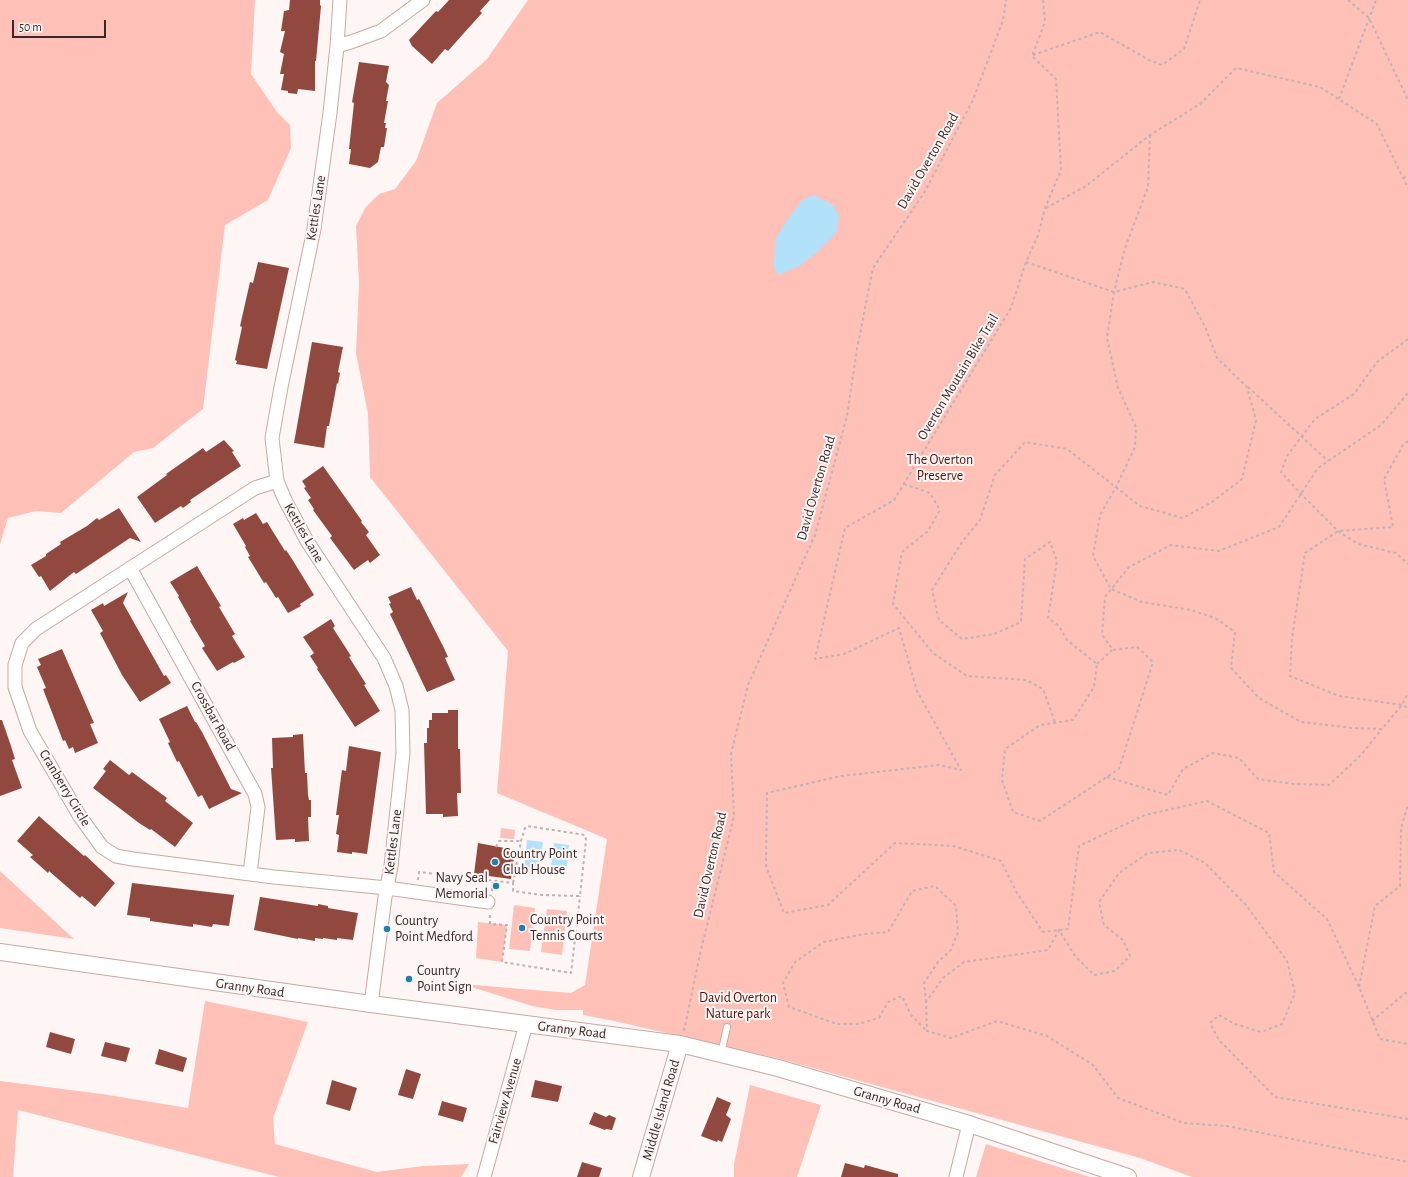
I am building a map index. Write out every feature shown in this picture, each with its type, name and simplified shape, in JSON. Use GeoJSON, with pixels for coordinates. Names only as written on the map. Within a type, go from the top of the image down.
{"type":"FeatureCollection","features":[{"type":"Feature","properties":{"kind":"street","name":"Kettles Lane"},"geometry":{"type":"LineString","coordinates":[[340,0],[330,113],[314,229],[281,387],[272,438],[277,481],[285,500],[306,541],[384,658],[396,686],[402,710],[403,753],[391,866],[371,1004]]}},
{"type":"Feature","properties":{"kind":"street"},"geometry":{"type":"LineString","coordinates":[[337,46],[381,31],[423,0]]}},
{"type":"Feature","properties":{"kind":"street","name":"Cranberry Circle"},"geometry":{"type":"LineString","coordinates":[[277,481],[255,488],[36,629],[22,643],[15,665],[15,687],[30,731],[79,815],[102,847],[116,856],[250,874],[387,888],[488,902]]}},
{"type":"Feature","properties":{"kind":"street","name":"Crossbar Road"},"geometry":{"type":"LineString","coordinates":[[130,568],[255,794],[258,807],[250,874]]}},
{"type":"Feature","properties":{"kind":"street","name":"Granny Road"},"geometry":{"type":"LineString","coordinates":[[0,952],[371,1004],[680,1044],[778,1068],[969,1124],[1124,1176]]}},
{"type":"Feature","properties":{"kind":"street","name":"Fairview Avenue"},"geometry":{"type":"LineString","coordinates":[[484,1177],[526,1024]]}},
{"type":"Feature","properties":{"kind":"street","name":"Middle Island Road"},"geometry":{"type":"LineString","coordinates":[[642,1177],[680,1044]]}},
{"type":"Feature","properties":{"kind":"street"},"geometry":{"type":"LineString","coordinates":[[956,1177],[969,1124]]}},
{"type":"Feature","properties":{"kind":"lane"},"geometry":{"type":"LineString","coordinates":[[721,1054],[727,1027]]}},
{"type":"Feature","properties":{"kind":"path","name":"David Overton Road"},"geometry":{"type":"LineString","coordinates":[[680,1044],[734,816],[731,754],[748,685],[815,536],[847,416],[857,349],[873,268],[924,193],[973,100],[1003,20],[1006,0]]}},
{"type":"Feature","properties":{"kind":"path"},"geometry":{"type":"LineString","coordinates":[[1032,56],[1045,22],[1043,0]]}},
{"type":"Feature","properties":{"kind":"path"},"geometry":{"type":"LineString","coordinates":[[1032,56],[1100,32],[1149,60],[1162,65],[1184,49],[1200,0]]}},
{"type":"Feature","properties":{"kind":"path"},"geometry":{"type":"LineString","coordinates":[[1348,0],[1369,18],[1408,100]]}},
{"type":"Feature","properties":{"kind":"path"},"geometry":{"type":"LineString","coordinates":[[1339,100],[1376,0]]}},
{"type":"Feature","properties":{"kind":"path","name":"Overton Moutain Bike Trail"},"geometry":{"type":"LineString","coordinates":[[1032,56],[1056,79],[1061,170],[1046,208],[1038,235],[1026,262],[1011,308],[894,500],[845,528],[815,659],[844,654],[899,628],[917,691],[961,770],[939,765],[841,776],[767,793],[766,866],[784,913],[828,905],[895,843],[954,846],[1001,861],[1017,892],[1043,932],[1059,930]]}},
{"type":"Feature","properties":{"kind":"path"},"geometry":{"type":"LineString","coordinates":[[1046,208],[1086,186],[1150,135],[1200,104],[1236,68],[1320,87],[1377,124],[1408,188]]}},
{"type":"Feature","properties":{"kind":"path"},"geometry":{"type":"LineString","coordinates":[[1150,135],[1148,187],[1125,248],[1114,292],[1108,338],[1118,388],[1136,427],[1135,447],[1116,487],[1100,515],[1093,556],[1111,589],[1142,602],[1192,610],[1215,618],[1235,632],[1232,668],[1259,698],[1301,722],[1352,728],[1382,729]]}},
{"type":"Feature","properties":{"kind":"path"},"geometry":{"type":"LineString","coordinates":[[1403,178],[1408,176]]}},
{"type":"Feature","properties":{"kind":"path"},"geometry":{"type":"LineString","coordinates":[[1026,262],[1114,292],[1153,282],[1184,289],[1206,329],[1217,358],[1328,461]]}},
{"type":"Feature","properties":{"kind":"path"},"geometry":{"type":"LineString","coordinates":[[1408,339],[1376,362],[1354,394],[1315,419],[1287,456],[1281,472],[1338,531],[1358,544],[1396,552],[1408,564]]}},
{"type":"Feature","properties":{"kind":"path"},"geometry":{"type":"LineString","coordinates":[[1097,664],[1067,640],[1059,626],[1048,618],[1057,561],[1050,542],[1025,559],[1021,622],[994,634],[962,639],[939,620],[932,590],[962,542],[980,520],[995,475],[1025,442],[1067,449],[1140,506],[1183,518],[1212,502],[1242,479],[1256,420],[1248,386]]}},
{"type":"Feature","properties":{"kind":"path"},"geometry":{"type":"LineString","coordinates":[[1113,650],[1102,635],[1105,597],[1129,567],[1171,545],[1219,551],[1279,527],[1318,468],[1381,425],[1408,393]]}},
{"type":"Feature","properties":{"kind":"path"},"geometry":{"type":"LineString","coordinates":[[1408,441],[1403,445],[1384,479],[1393,527],[1338,531],[1305,553],[1292,638],[1290,676],[1339,696],[1402,705],[1408,708]]}},
{"type":"Feature","properties":{"kind":"path"},"geometry":{"type":"LineString","coordinates":[[904,484],[930,493],[940,510],[928,531],[902,552],[893,604],[933,653],[967,676],[1026,680],[1042,689],[1055,723]]}},
{"type":"Feature","properties":{"kind":"path"},"geometry":{"type":"LineString","coordinates":[[1137,647],[1153,662],[1119,769],[1040,821],[1013,812],[1002,780],[1005,749],[1040,725],[1073,720],[1094,687],[1097,664],[1113,650],[1137,647]]}},
{"type":"Feature","properties":{"kind":"path"},"geometry":{"type":"LineString","coordinates":[[1107,777],[1168,795],[1184,769],[1213,754],[1239,758],[1258,779],[1294,784],[1329,785],[1360,756],[1402,705],[1408,694]]}},
{"type":"Feature","properties":{"kind":"path"},"geometry":{"type":"LineString","coordinates":[[1059,930],[1068,929],[1079,846],[1145,815],[1207,801],[1269,834],[1274,872],[1327,919],[1359,987],[1380,1039],[1408,1044]]}},
{"type":"Feature","properties":{"kind":"path"},"geometry":{"type":"LineString","coordinates":[[1359,987],[1375,906],[1400,886],[1402,828],[1408,805]]}},
{"type":"Feature","properties":{"kind":"path"},"geometry":{"type":"LineString","coordinates":[[490,924],[507,925],[502,962],[571,973],[580,896],[586,840],[585,835],[527,826],[521,841],[512,891],[542,895],[580,896]]}},
{"type":"Feature","properties":{"kind":"path"},"geometry":{"type":"LineString","coordinates":[[496,847],[499,841],[521,841]]}},
{"type":"Feature","properties":{"kind":"path"},"geometry":{"type":"LineString","coordinates":[[1059,930],[1076,956],[1094,975],[1115,971],[1130,956],[1123,940],[1104,925],[1099,902],[1119,873],[1148,853],[1179,850],[1205,863],[1246,905],[1287,961],[1295,993],[1282,1024],[1260,1032],[1235,1024],[1219,1015],[1210,1023],[1219,1040],[1275,1097],[1408,1119]]}},
{"type":"Feature","properties":{"kind":"path"},"geometry":{"type":"LineString","coordinates":[[418,885],[419,872],[513,883]]}},
{"type":"Feature","properties":{"kind":"path"},"geometry":{"type":"LineString","coordinates":[[927,1031],[924,983],[938,962],[951,950],[958,932],[956,906],[935,886],[912,891],[888,932],[864,934],[824,942],[795,962],[783,983],[789,1007],[837,1024],[858,1024],[879,1018],[888,1002],[902,996],[911,1015],[927,1031],[951,1038],[997,1021],[1047,1036],[1093,1065],[1118,1098],[1184,1124],[1226,1126],[1408,1162]]}},
{"type":"Feature","properties":{"kind":"path"},"geometry":{"type":"LineString","coordinates":[[926,1002],[943,978],[964,962],[1048,950],[1059,930]]}},
{"type":"Feature","properties":{"kind":"path"},"geometry":{"type":"LineString","coordinates":[[1372,1021],[1408,991]]}},
{"type":"Feature","properties":{"kind":"green space"},"geometry":{"type":"Polygon","coordinates":[[[0,0],[255,0],[251,74],[277,112],[290,125],[291,148],[268,200],[225,225],[203,409],[153,448],[134,452],[61,513],[36,511],[8,518],[0,544],[0,0]]]}},
{"type":"Feature","properties":{"kind":"green space","name":"The Overton Preserve"},"geometry":{"type":"Polygon","coordinates":[[[528,0],[1408,0],[1408,1177],[1192,1177],[1140,1158],[780,1059],[583,1015],[583,1010],[556,1010],[532,1006],[462,984],[571,993],[585,985],[607,839],[497,793],[508,651],[370,477],[368,414],[356,353],[359,283],[356,226],[365,208],[379,194],[395,189],[416,161],[437,103],[487,59],[528,0]]]}},
{"type":"Feature","properties":{"kind":"green space"},"geometry":{"type":"Polygon","coordinates":[[[501,828],[515,830],[514,839],[500,838],[501,828]]]}},
{"type":"Feature","properties":{"kind":"green space"},"geometry":{"type":"Polygon","coordinates":[[[0,871],[74,939],[0,928],[0,871]]]}},
{"type":"Feature","properties":{"kind":"green space","name":"Country Point Tennis Courts"},"geometry":{"type":"Polygon","coordinates":[[[514,905],[535,908],[530,951],[509,949],[514,905]]]}},
{"type":"Feature","properties":{"kind":"green space","name":"Country Point Tennis Courts"},"geometry":{"type":"Polygon","coordinates":[[[547,909],[567,911],[562,955],[541,952],[547,909]]]}},
{"type":"Feature","properties":{"kind":"green space"},"geometry":{"type":"Polygon","coordinates":[[[478,922],[507,925],[502,962],[476,958],[478,922]]]}},
{"type":"Feature","properties":{"kind":"green space"},"geometry":{"type":"Polygon","coordinates":[[[205,1001],[308,1022],[273,1118],[275,1144],[377,1172],[423,1166],[469,1164],[461,1177],[279,1177],[18,1110],[13,1177],[0,1177],[0,1081],[102,1094],[188,1108],[205,1001]]]}},
{"type":"Feature","properties":{"kind":"green space"},"geometry":{"type":"Polygon","coordinates":[[[750,1085],[821,1105],[797,1177],[734,1177],[734,1164],[750,1085]]]}},
{"type":"Feature","properties":{"kind":"green space"},"geometry":{"type":"Polygon","coordinates":[[[986,1144],[1090,1177],[976,1177],[986,1144]]]}},
{"type":"Feature","properties":{"kind":"water"},"geometry":{"type":"Polygon","coordinates":[[[814,195],[834,206],[839,218],[836,233],[816,253],[799,266],[778,275],[774,267],[775,240],[787,220],[802,200],[814,195]]]}},
{"type":"Feature","properties":{"kind":"water"},"geometry":{"type":"Polygon","coordinates":[[[527,840],[543,842],[539,872],[524,870],[527,840]]]}},
{"type":"Feature","properties":{"kind":"water"},"geometry":{"type":"Polygon","coordinates":[[[554,843],[569,845],[566,875],[550,873],[554,843]]]}},
{"type":"Feature","properties":{"kind":"building"},"geometry":{"type":"Polygon","coordinates":[[[290,0],[320,0],[321,6],[315,61],[315,91],[298,89],[297,94],[288,93],[288,91],[281,90],[284,74],[280,74],[284,54],[280,52],[285,31],[281,31],[284,11],[289,10],[290,0]]]}},
{"type":"Feature","properties":{"kind":"building"},"geometry":{"type":"Polygon","coordinates":[[[449,0],[490,0],[480,11],[482,13],[448,51],[445,49],[432,64],[412,46],[409,40],[436,11],[438,12],[449,0]]]}},
{"type":"Feature","properties":{"kind":"building"},"geometry":{"type":"Polygon","coordinates":[[[359,62],[389,66],[386,82],[389,85],[384,123],[386,123],[385,128],[387,128],[384,147],[381,147],[378,162],[370,168],[349,164],[351,149],[349,149],[354,103],[352,102],[359,62]]]}},
{"type":"Feature","properties":{"kind":"building"},"geometry":{"type":"Polygon","coordinates":[[[258,262],[289,268],[267,369],[236,364],[237,361],[235,360],[242,327],[240,326],[250,282],[253,283],[258,262]]]}},
{"type":"Feature","properties":{"kind":"building"},"geometry":{"type":"Polygon","coordinates":[[[312,342],[343,347],[338,372],[340,373],[338,384],[337,383],[329,426],[327,426],[324,448],[294,443],[312,342]]]}},
{"type":"Feature","properties":{"kind":"building"},"geometry":{"type":"Polygon","coordinates":[[[224,440],[234,451],[232,452],[241,466],[190,500],[191,502],[183,508],[181,506],[155,523],[137,497],[203,448],[206,452],[224,440]]]}},
{"type":"Feature","properties":{"kind":"building"},"geometry":{"type":"Polygon","coordinates":[[[323,466],[362,521],[361,522],[369,532],[366,535],[380,555],[370,563],[368,560],[354,570],[330,538],[332,536],[313,510],[314,509],[308,500],[311,498],[304,488],[306,487],[302,481],[323,466]]]}},
{"type":"Feature","properties":{"kind":"building"},"geometry":{"type":"Polygon","coordinates":[[[119,508],[141,542],[130,538],[76,574],[74,572],[50,591],[41,576],[39,577],[31,565],[46,556],[46,554],[61,544],[60,542],[87,526],[97,518],[99,520],[119,508]]]}},
{"type":"Feature","properties":{"kind":"building"},"geometry":{"type":"Polygon","coordinates":[[[256,513],[263,524],[267,522],[314,595],[300,604],[301,606],[288,613],[266,582],[264,583],[248,557],[250,556],[245,547],[246,546],[233,524],[256,513]]]}},
{"type":"Feature","properties":{"kind":"building"},"geometry":{"type":"Polygon","coordinates":[[[197,566],[221,606],[219,607],[235,634],[232,636],[245,657],[217,671],[202,648],[205,646],[170,582],[197,566]]]}},
{"type":"Feature","properties":{"kind":"building"},"geometry":{"type":"Polygon","coordinates":[[[411,587],[417,600],[419,599],[444,648],[448,657],[445,658],[455,680],[427,692],[390,614],[393,612],[389,604],[391,603],[388,597],[411,587]]]}},
{"type":"Feature","properties":{"kind":"building"},"geometry":{"type":"Polygon","coordinates":[[[128,592],[123,603],[164,676],[166,675],[171,683],[140,702],[122,675],[100,633],[103,631],[91,610],[103,603],[104,606],[128,592]]]}},
{"type":"Feature","properties":{"kind":"building"},"geometry":{"type":"Polygon","coordinates":[[[331,619],[335,626],[333,628],[351,656],[349,657],[366,684],[364,685],[380,711],[355,727],[317,669],[318,668],[310,656],[314,653],[303,637],[331,619]]]}},
{"type":"Feature","properties":{"kind":"building"},"geometry":{"type":"Polygon","coordinates":[[[62,649],[94,723],[90,724],[98,743],[75,753],[73,747],[69,749],[65,740],[63,741],[43,689],[46,688],[37,667],[41,665],[38,659],[62,649]]]}},
{"type":"Feature","properties":{"kind":"building"},"geometry":{"type":"Polygon","coordinates":[[[187,706],[231,789],[242,793],[209,809],[202,795],[198,797],[179,761],[177,762],[168,743],[170,742],[159,719],[187,706]]]}},
{"type":"Feature","properties":{"kind":"building"},"geometry":{"type":"Polygon","coordinates":[[[448,710],[458,710],[458,749],[460,749],[461,793],[457,793],[458,816],[443,817],[443,814],[426,814],[424,743],[427,743],[427,728],[429,728],[429,720],[432,720],[432,713],[448,713],[448,710]]]}},
{"type":"Feature","properties":{"kind":"building"},"geometry":{"type":"Polygon","coordinates":[[[0,720],[2,720],[11,746],[15,759],[12,760],[22,788],[0,796],[0,720]]]}},
{"type":"Feature","properties":{"kind":"building"},"geometry":{"type":"Polygon","coordinates":[[[303,734],[305,773],[307,773],[309,800],[311,800],[311,817],[308,817],[309,841],[295,842],[295,839],[276,840],[271,768],[273,768],[272,738],[293,737],[293,735],[303,734]]]}},
{"type":"Feature","properties":{"kind":"building"},"geometry":{"type":"Polygon","coordinates":[[[349,746],[381,752],[367,854],[337,852],[339,835],[336,834],[339,815],[336,815],[342,770],[346,771],[349,746]]]}},
{"type":"Feature","properties":{"kind":"building"},"geometry":{"type":"Polygon","coordinates":[[[110,760],[129,775],[132,772],[167,798],[165,801],[193,823],[175,847],[151,829],[150,830],[139,823],[93,788],[106,771],[103,769],[110,760]]]}},
{"type":"Feature","properties":{"kind":"building"},"geometry":{"type":"Polygon","coordinates":[[[39,816],[115,883],[95,907],[82,896],[80,898],[49,871],[48,873],[30,857],[33,855],[17,841],[39,816]]]}},
{"type":"Feature","properties":{"kind":"building","name":"Country Point Club House"},"geometry":{"type":"Polygon","coordinates":[[[478,843],[515,850],[511,879],[474,874],[478,843]]]}},
{"type":"Feature","properties":{"kind":"building"},"geometry":{"type":"Polygon","coordinates":[[[132,883],[234,895],[229,926],[213,924],[212,927],[193,924],[193,927],[150,921],[150,918],[127,915],[132,883]]]}},
{"type":"Feature","properties":{"kind":"building"},"geometry":{"type":"Polygon","coordinates":[[[260,897],[318,906],[318,904],[328,906],[328,908],[358,913],[353,940],[315,938],[315,941],[254,930],[260,897]]]}},
{"type":"Feature","properties":{"kind":"building"},"geometry":{"type":"Polygon","coordinates":[[[50,1032],[75,1039],[71,1054],[46,1047],[50,1032]]]}},
{"type":"Feature","properties":{"kind":"building"},"geometry":{"type":"Polygon","coordinates":[[[105,1042],[130,1048],[126,1062],[101,1056],[105,1042]]]}},
{"type":"Feature","properties":{"kind":"building"},"geometry":{"type":"Polygon","coordinates":[[[159,1049],[187,1058],[183,1072],[155,1064],[159,1049]]]}},
{"type":"Feature","properties":{"kind":"building"},"geometry":{"type":"Polygon","coordinates":[[[406,1069],[421,1074],[413,1099],[398,1095],[406,1069]]]}},
{"type":"Feature","properties":{"kind":"building"},"geometry":{"type":"Polygon","coordinates":[[[332,1080],[357,1088],[350,1111],[326,1104],[332,1080]]]}},
{"type":"Feature","properties":{"kind":"building"},"geometry":{"type":"Polygon","coordinates":[[[535,1080],[562,1086],[558,1102],[531,1097],[535,1080]]]}},
{"type":"Feature","properties":{"kind":"building"},"geometry":{"type":"Polygon","coordinates":[[[717,1097],[731,1103],[726,1115],[731,1119],[722,1142],[718,1140],[717,1142],[701,1136],[717,1097]]]}},
{"type":"Feature","properties":{"kind":"building"},"geometry":{"type":"Polygon","coordinates":[[[442,1101],[467,1108],[463,1122],[438,1115],[442,1101]]]}},
{"type":"Feature","properties":{"kind":"building"},"geometry":{"type":"Polygon","coordinates":[[[594,1112],[606,1117],[609,1115],[616,1118],[612,1130],[605,1130],[589,1124],[594,1112]]]}},
{"type":"Feature","properties":{"kind":"building"},"geometry":{"type":"Polygon","coordinates":[[[582,1162],[602,1168],[599,1177],[577,1177],[582,1162]]]}},
{"type":"Feature","properties":{"kind":"building"},"geometry":{"type":"Polygon","coordinates":[[[845,1163],[864,1168],[865,1165],[898,1174],[898,1177],[841,1177],[845,1163]]]}},
{"type":"Feature","properties":{"kind":"place","name":"Country Point Club House"},"geometry":{"type":"Point","coordinates":[495,862]}},
{"type":"Feature","properties":{"kind":"place","name":"Navy Seal Memorial"},"geometry":{"type":"Point","coordinates":[496,886]}},
{"type":"Feature","properties":{"kind":"place","name":"Country Point Tennis Courts"},"geometry":{"type":"Point","coordinates":[522,928]}},
{"type":"Feature","properties":{"kind":"place","name":"Country Point Medford"},"geometry":{"type":"Point","coordinates":[387,929]}},
{"type":"Feature","properties":{"kind":"place","name":"Country Point Sign"},"geometry":{"type":"Point","coordinates":[409,979]}},
{"type":"Feature","properties":{"kind":"park label","name":"David Overton Nature park"},"geometry":{"type":"Point","coordinates":[738,1006]}}]}
